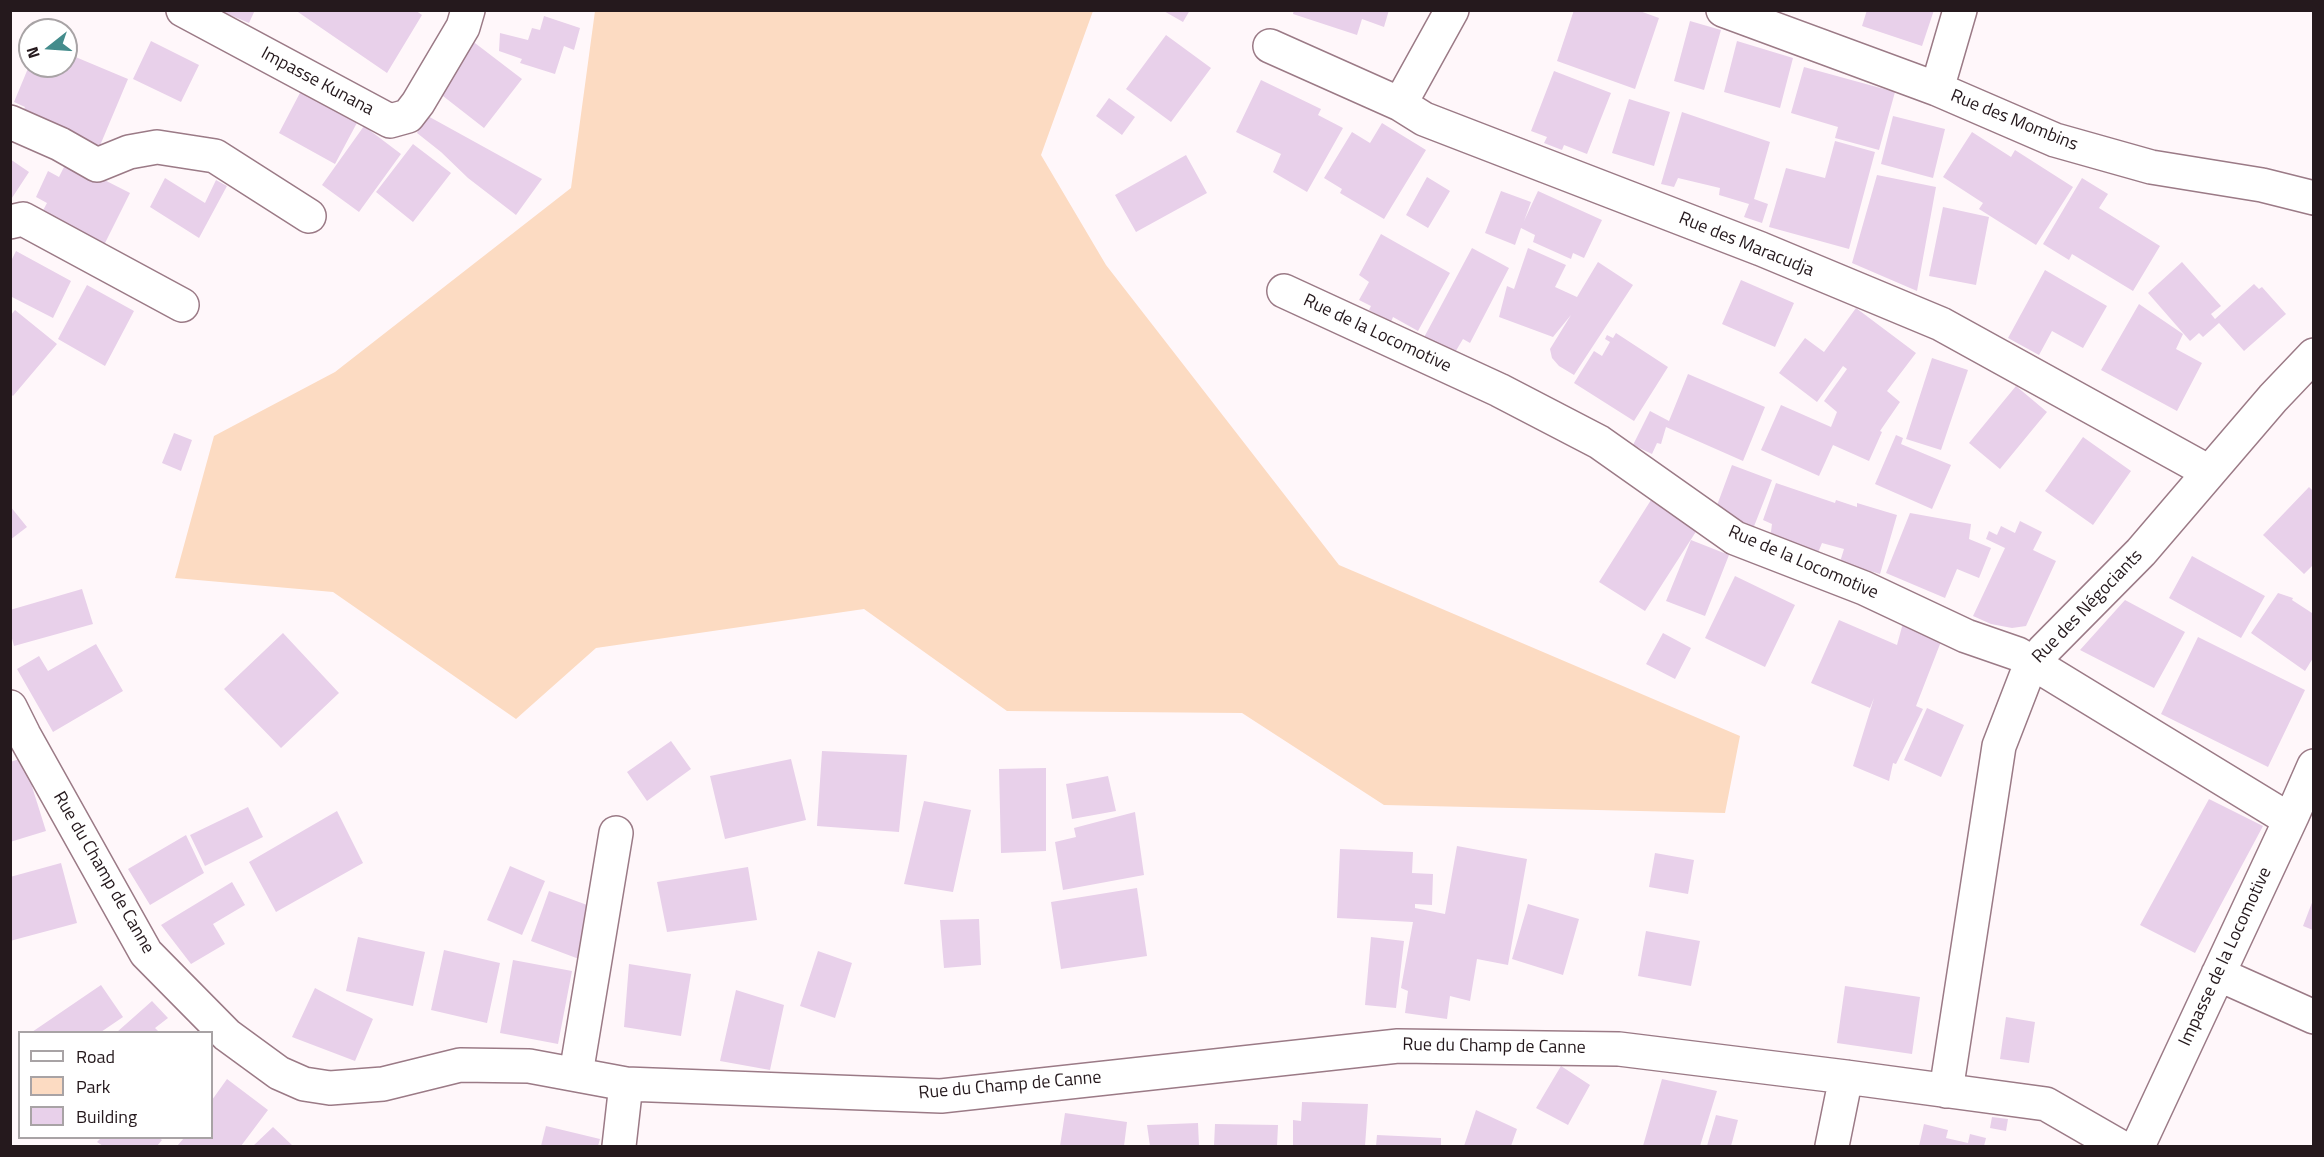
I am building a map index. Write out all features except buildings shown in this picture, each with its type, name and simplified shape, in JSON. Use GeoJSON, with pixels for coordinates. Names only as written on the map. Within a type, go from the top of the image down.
{"type":"FeatureCollection","features":[{"type":"Feature","properties":{"kind":"street","name":"Impasse Kunana"},"geometry":{"type":"LineString","coordinates":[[183,10],[390,121],[408,116],[418,103],[463,27],[468,10]]}},
{"type":"Feature","properties":{"kind":"street"},"geometry":{"type":"LineString","coordinates":[[1400,104],[1452,10]]}},
{"type":"Feature","properties":{"kind":"street","name":"Rue des Mombins"},"geometry":{"type":"LineString","coordinates":[[1723,10],[1937,89],[2055,140],[2151,167],[2262,185],[2313,198]]}},
{"type":"Feature","properties":{"kind":"street"},"geometry":{"type":"LineString","coordinates":[[1937,89],[1960,10]]}},
{"type":"Feature","properties":{"kind":"street","name":"Rue des Maracudja"},"geometry":{"type":"LineString","coordinates":[[1270,46],[1400,104],[1424,120],[1761,249],[1941,324],[2209,472]]}},
{"type":"Feature","properties":{"kind":"street"},"geometry":{"type":"LineString","coordinates":[[10,122],[60,144],[97,165],[129,152],[157,147],[215,156],[309,216]]}},
{"type":"Feature","properties":{"kind":"street"},"geometry":{"type":"LineString","coordinates":[[10,222],[22,219],[182,305]]}},
{"type":"Feature","properties":{"kind":"street","name":"Rue de la Locomotive"},"geometry":{"type":"LineString","coordinates":[[1284,291],[1499,390],[1599,442],[1735,538],[1864,588],[1966,636],[2018,654],[2290,820]]}},
{"type":"Feature","properties":{"kind":"street","name":"Rue des Négociants"},"geometry":{"type":"LineString","coordinates":[[1946,1091],[1998,746],[2028,671],[2044,650],[2141,552],[2313,355]]}},
{"type":"Feature","properties":{"kind":"street","name":"Rue du Champ de Canne"},"geometry":{"type":"LineString","coordinates":[[15,727],[146,952],[227,1035],[279,1073],[304,1084],[330,1088],[383,1084],[460,1065],[529,1066],[626,1084],[941,1096],[1398,1046],[1618,1048],[2046,1104],[2119,1146]]}},
{"type":"Feature","properties":{"kind":"street","name":"Impasse de la Locomotive"},"geometry":{"type":"LineString","coordinates":[[2138,1146],[2313,766]]}},
{"type":"Feature","properties":{"kind":"street"},"geometry":{"type":"LineString","coordinates":[[576,1074],[616,833]]}},
{"type":"Feature","properties":{"kind":"street"},"geometry":{"type":"LineString","coordinates":[[2218,974],[2313,1017]]}},
{"type":"Feature","properties":{"kind":"street"},"geometry":{"type":"LineString","coordinates":[[1832,1146],[1846,1077]]}},
{"type":"Feature","properties":{"kind":"street"},"geometry":{"type":"LineString","coordinates":[[619,1146],[626,1084]]}},
{"type":"Feature","properties":{"kind":"green space"},"geometry":{"type":"Polygon","coordinates":[[[595,11],[1093,11],[1041,155],[1106,265],[1339,565],[1740,736],[1725,813],[1384,805],[1242,713],[1007,711],[864,609],[596,648],[516,719],[333,592],[175,578],[214,436],[335,372],[571,188],[595,11]]]}}]}
